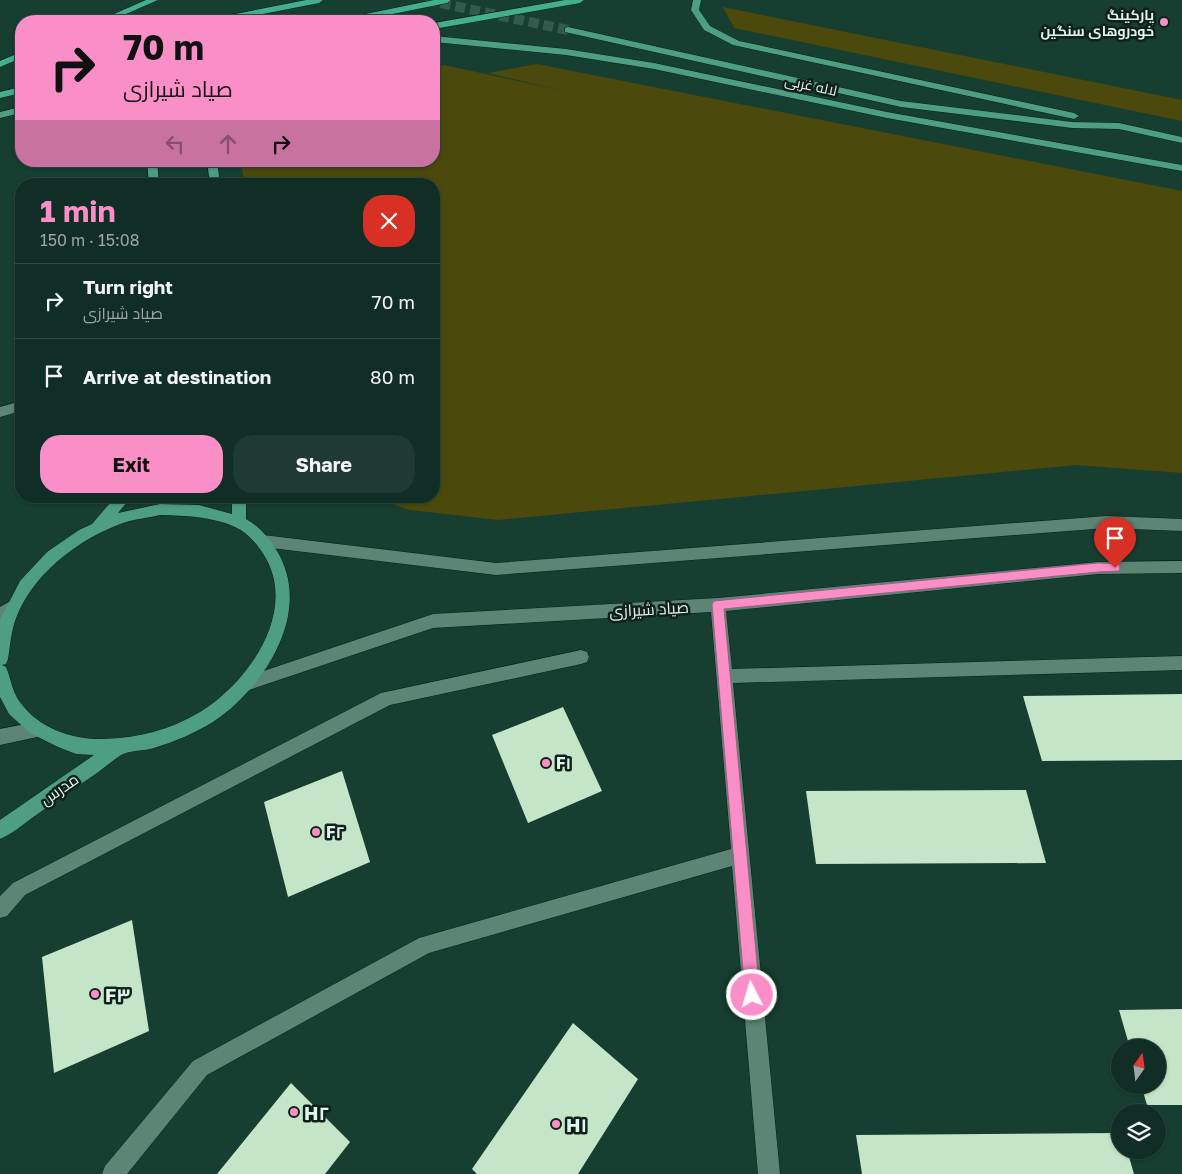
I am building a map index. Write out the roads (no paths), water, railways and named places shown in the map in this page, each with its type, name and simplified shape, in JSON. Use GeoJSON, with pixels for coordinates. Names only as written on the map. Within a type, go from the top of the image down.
{"type":"FeatureCollection","features":[{"type":"Feature","properties":{"kind":"highway"},"geometry":{"type":"LineString","coordinates":[[118,15],[154,0]]}},
{"type":"Feature","properties":{"kind":"highway"},"geometry":{"type":"LineString","coordinates":[[245,15],[319,0]]}},
{"type":"Feature","properties":{"kind":"highway"},"geometry":{"type":"LineString","coordinates":[[375,15],[447,0]]}},
{"type":"Feature","properties":{"kind":"highway"},"geometry":{"type":"LineString","coordinates":[[440,25],[580,0]]}},
{"type":"Feature","properties":{"kind":"highway"},"geometry":{"type":"LineString","coordinates":[[0,64],[15,58]]}},
{"type":"Feature","properties":{"kind":"highway"},"geometry":{"type":"LineString","coordinates":[[0,64],[15,62]]}},
{"type":"Feature","properties":{"kind":"highway"},"geometry":{"type":"LineString","coordinates":[[0,96],[15,92]]}},
{"type":"Feature","properties":{"kind":"main road"},"geometry":{"type":"LineString","coordinates":[[697,0],[695,10],[707,28],[736,43],[1119,126]]}},
{"type":"Feature","properties":{"kind":"main road","name":"لاله غربی"},"geometry":{"type":"LineString","coordinates":[[568,30],[901,104],[1072,125],[1119,126],[1182,140]]}},
{"type":"Feature","properties":{"kind":"main road","name":"لاله غربی"},"geometry":{"type":"LineString","coordinates":[[440,40],[566,52],[654,66],[887,115],[1182,168]]}},
{"type":"Feature","properties":{"kind":"main road"},"geometry":{"type":"LineString","coordinates":[[0,115],[15,111]]}},
{"type":"Feature","properties":{"kind":"main road"},"geometry":{"type":"LineString","coordinates":[[95,528],[118,503]]}},
{"type":"Feature","properties":{"kind":"main road"},"geometry":{"type":"LineString","coordinates":[[239,503],[239,522]]}},
{"type":"Feature","properties":{"kind":"main road"},"geometry":{"type":"LineString","coordinates":[[0,659],[6,611],[33,576],[62,549],[95,528],[133,513],[171,508],[207,510],[239,522],[263,541],[280,571],[284,607],[272,646],[246,684],[210,715],[165,738],[118,748],[73,745],[36,730],[11,704],[0,672]]}},
{"type":"Feature","properties":{"kind":"main road","name":"مدرس"},"geometry":{"type":"LineString","coordinates":[[0,830],[118,748]]}},
{"type":"Feature","properties":{"kind":"street"},"geometry":{"type":"LineString","coordinates":[[0,412],[15,408]]}},
{"type":"Feature","properties":{"kind":"street"},"geometry":{"type":"LineString","coordinates":[[263,541],[496,569],[1107,522],[1182,525]]}},
{"type":"Feature","properties":{"kind":"street","name":"صیاد شیرازی"},"geometry":{"type":"LineString","coordinates":[[246,684],[433,621],[718,604],[1098,568],[1182,567]]}},
{"type":"Feature","properties":{"kind":"street"},"geometry":{"type":"LineString","coordinates":[[718,604],[768,1174]]}},
{"type":"Feature","properties":{"kind":"street"},"geometry":{"type":"LineString","coordinates":[[0,909],[19,889],[387,698],[581,657]]}},
{"type":"Feature","properties":{"kind":"street"},"geometry":{"type":"LineString","coordinates":[[724,676],[1182,662]]}},
{"type":"Feature","properties":{"kind":"street"},"geometry":{"type":"LineString","coordinates":[[0,737],[36,730]]}},
{"type":"Feature","properties":{"kind":"street"},"geometry":{"type":"LineString","coordinates":[[113,1174],[200,1068],[426,945],[740,855]]}},
{"type":"Feature","properties":{"kind":"tunnel"},"geometry":{"type":"LineString","coordinates":[[426,0],[568,30]]}},
{"type":"Feature","properties":{"kind":"place","name":"پارکینگ خودروهای سنگین"},"geometry":{"type":"Point","coordinates":[1164,22]}},
{"type":"Feature","properties":{"kind":"place","name":"F۱"},"geometry":{"type":"Point","coordinates":[546,763]}},
{"type":"Feature","properties":{"kind":"place","name":"F۲"},"geometry":{"type":"Point","coordinates":[316,832]}},
{"type":"Feature","properties":{"kind":"place","name":"F۳"},"geometry":{"type":"Point","coordinates":[95,994]}},
{"type":"Feature","properties":{"kind":"place","name":"H۲"},"geometry":{"type":"Point","coordinates":[294,1112]}},
{"type":"Feature","properties":{"kind":"place","name":"H۱"},"geometry":{"type":"Point","coordinates":[556,1124]}}]}
